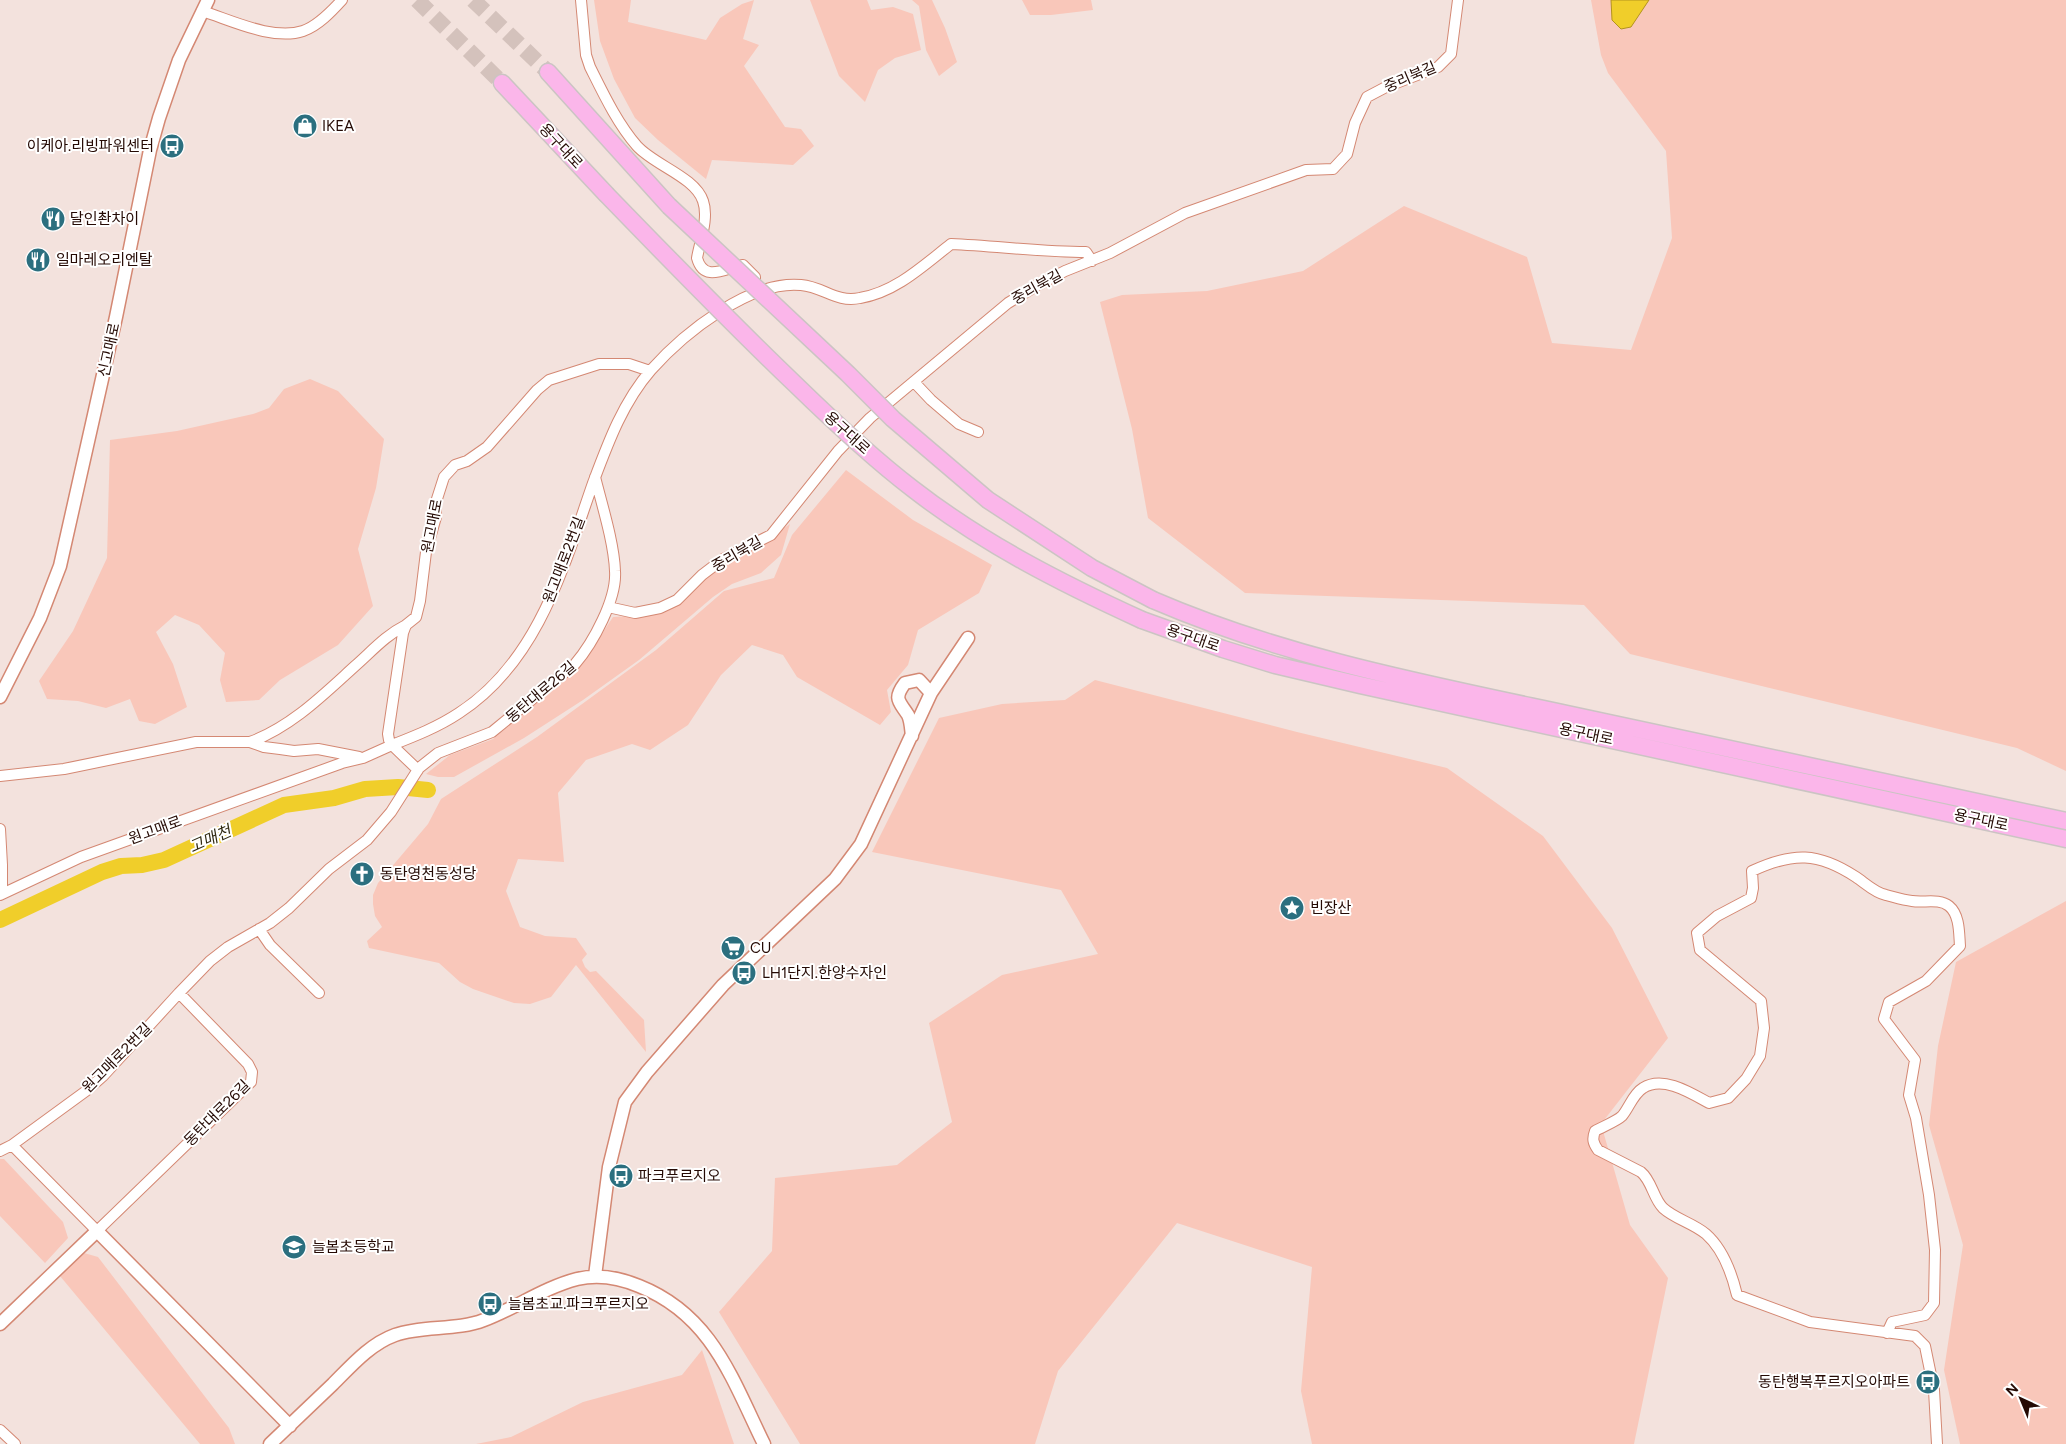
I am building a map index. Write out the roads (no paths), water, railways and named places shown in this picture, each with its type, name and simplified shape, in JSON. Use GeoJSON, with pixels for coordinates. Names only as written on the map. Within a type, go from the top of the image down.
{"type":"FeatureCollection","features":[{"type":"Feature","properties":{"kind":"highway","name":"용구대로"},"geometry":{"type":"LineString","coordinates":[[548,72],[669,206],[848,374],[893,419],[988,500],[1092,568],[1153,600],[1193,618],[1246,636],[1364,670],[2066,821]]}},
{"type":"Feature","properties":{"kind":"highway","name":"용구대로"},"geometry":{"type":"LineString","coordinates":[[502,83],[606,194],[844,432],[914,490],[971,530],[1070,588],[1142,620],[1223,649],[1322,676],[2066,839]]}},
{"type":"Feature","properties":{"kind":"street"},"geometry":{"type":"LineString","coordinates":[[205,5],[266,32],[286,34],[304,31],[318,22],[342,0]]}},
{"type":"Feature","properties":{"kind":"street"},"geometry":{"type":"LineString","coordinates":[[581,0],[586,55],[590,67],[626,131],[645,154],[687,181],[703,200],[705,212],[697,258],[699,264],[703,269],[719,273],[742,265],[755,277],[755,292]]}},
{"type":"Feature","properties":{"kind":"street","name":"중리북길"},"geometry":{"type":"LineString","coordinates":[[608,607],[635,613],[660,608],[677,600],[702,575],[723,559],[771,535],[838,451],[870,418],[1008,303],[1050,279],[1092,261],[1185,213],[1306,170],[1333,169],[1346,154],[1355,123],[1367,97],[1386,86],[1438,67],[1451,54],[1458,0]]}},
{"type":"Feature","properties":{"kind":"street","name":"신고매로"},"geometry":{"type":"LineString","coordinates":[[0,697],[40,618],[60,566],[116,317],[150,150],[176,69],[205,5]]}},
{"type":"Feature","properties":{"kind":"street"},"geometry":{"type":"LineString","coordinates":[[650,371],[669,352],[709,319],[755,292],[785,284],[804,285],[842,300],[863,298],[901,282],[952,244],[994,246],[1035,251],[1086,252],[1092,261]]}},
{"type":"Feature","properties":{"kind":"street","name":"원고매로"},"geometry":{"type":"LineString","coordinates":[[1,894],[82,857],[333,766],[362,758],[392,745],[388,734],[402,633],[406,625],[416,617],[420,601],[426,552],[436,517],[436,502],[444,477],[455,465],[472,458],[487,447],[548,380],[600,364],[629,364],[650,371]]}},
{"type":"Feature","properties":{"kind":"street","name":"원고매로2번길"},"geometry":{"type":"LineString","coordinates":[[392,745],[428,731],[460,712],[505,673],[530,639],[556,589],[616,423],[650,371]]}},
{"type":"Feature","properties":{"kind":"street"},"geometry":{"type":"LineString","coordinates":[[914,382],[959,424],[978,432]]}},
{"type":"Feature","properties":{"kind":"street","name":"동탄대로26길"},"geometry":{"type":"LineString","coordinates":[[259,930],[289,908],[329,869],[378,829],[396,805],[416,772],[438,753],[492,732],[568,670],[584,653],[608,607],[615,572],[595,477]]}},
{"type":"Feature","properties":{"kind":"street"},"geometry":{"type":"LineString","coordinates":[[0,776],[64,769],[196,742],[250,742],[267,736],[305,711],[382,640],[406,625]]}},
{"type":"Feature","properties":{"kind":"street"},"geometry":{"type":"LineString","coordinates":[[595,1276],[609,1167],[625,1102],[647,1072],[722,985],[835,879],[861,844],[931,693],[968,638]]}},
{"type":"Feature","properties":{"kind":"street"},"geometry":{"type":"LineString","coordinates":[[912,736],[909,717],[899,704],[899,691],[905,683],[920,680],[931,693]]}},
{"type":"Feature","properties":{"kind":"street"},"geometry":{"type":"LineString","coordinates":[[250,742],[264,747],[294,751],[318,749],[362,758]]}},
{"type":"Feature","properties":{"kind":"street"},"geometry":{"type":"LineString","coordinates":[[392,745],[416,772]]}},
{"type":"Feature","properties":{"kind":"street"},"geometry":{"type":"LineString","coordinates":[[0,829],[1,894]]}},
{"type":"Feature","properties":{"kind":"street"},"geometry":{"type":"LineString","coordinates":[[1887,1333],[1892,1322],[1925,1315],[1934,1303],[1935,1250],[1921,1147],[1916,1118],[1909,1095],[1915,1060],[1884,1019],[1889,1002],[1926,981],[1960,946],[1958,920],[1950,907],[1936,901],[1913,901],[1882,895],[1841,868],[1816,858],[1770,863],[1752,871],[1753,888],[1750,898],[1717,916],[1697,933],[1700,950],[1761,1001],[1764,1028],[1760,1056],[1746,1079],[1728,1098],[1709,1103],[1675,1085],[1660,1084],[1643,1088],[1621,1117],[1595,1131],[1592,1138],[1598,1150],[1647,1177],[1662,1207],[1706,1234],[1719,1250],[1728,1267],[1737,1295],[1810,1322],[1887,1333],[1915,1336],[1925,1346],[1934,1390],[1938,1444]]}},
{"type":"Feature","properties":{"kind":"street"},"geometry":{"type":"LineString","coordinates":[[179,993],[210,961],[228,947],[259,930],[270,945],[319,993]]}},
{"type":"Feature","properties":{"kind":"street","name":"원고매로2번길"},"geometry":{"type":"LineString","coordinates":[[0,1151],[12,1145],[97,1081],[179,993]]}},
{"type":"Feature","properties":{"kind":"street","name":"동탄대로26길"},"geometry":{"type":"LineString","coordinates":[[0,1324],[251,1082],[252,1072],[248,1064],[179,993]]}},
{"type":"Feature","properties":{"kind":"street"},"geometry":{"type":"LineString","coordinates":[[12,1145],[290,1426]]}},
{"type":"Feature","properties":{"kind":"street"},"geometry":{"type":"LineString","coordinates":[[270,1444],[366,1351],[393,1336],[418,1329],[480,1321],[502,1313],[553,1286],[595,1276],[633,1284],[653,1292],[674,1304],[698,1324],[714,1346],[764,1444]]}},
{"type":"Feature","properties":{"kind":"street"},"geometry":{"type":"LineString","coordinates":[[0,1430],[15,1444]]}},
{"type":"Feature","properties":{"kind":"waterway","name":"고매천"},"geometry":{"type":"LineString","coordinates":[[0,920],[102,872],[121,866],[142,865],[164,860],[284,805],[334,798],[365,789],[398,787],[428,790]]}},
{"type":"Feature","properties":{"kind":"tunnel"},"geometry":{"type":"LineString","coordinates":[[417,0],[502,83]]}},
{"type":"Feature","properties":{"kind":"tunnel"},"geometry":{"type":"LineString","coordinates":[[473,0],[548,72]]}},
{"type":"Feature","properties":{"kind":"place","name":"IKEA"},"geometry":{"type":"Point","coordinates":[305,126]}},
{"type":"Feature","properties":{"kind":"place","name":"이케아.리빙파워센터"},"geometry":{"type":"Point","coordinates":[172,146]}},
{"type":"Feature","properties":{"kind":"place","name":"달인촨차이"},"geometry":{"type":"Point","coordinates":[53,219]}},
{"type":"Feature","properties":{"kind":"place","name":"일마레오리엔탈"},"geometry":{"type":"Point","coordinates":[38,260]}},
{"type":"Feature","properties":{"kind":"place","name":"동탄영천동성당"},"geometry":{"type":"Point","coordinates":[362,874]}},
{"type":"Feature","properties":{"kind":"place","name":"빈장산"},"geometry":{"type":"Point","coordinates":[1292,908]}},
{"type":"Feature","properties":{"kind":"place","name":"CU"},"geometry":{"type":"Point","coordinates":[733,948]}},
{"type":"Feature","properties":{"kind":"place","name":"LH1단지.한양수자인"},"geometry":{"type":"Point","coordinates":[744,973]}},
{"type":"Feature","properties":{"kind":"place","name":"파크푸르지오"},"geometry":{"type":"Point","coordinates":[621,1176]}},
{"type":"Feature","properties":{"kind":"place","name":"늘봄초등학교"},"geometry":{"type":"Point","coordinates":[294,1247]}},
{"type":"Feature","properties":{"kind":"place","name":"늘봄초교.파크푸르지오"},"geometry":{"type":"Point","coordinates":[490,1304]}},
{"type":"Feature","properties":{"kind":"place","name":"동탄행복푸르지오아파트"},"geometry":{"type":"Point","coordinates":[1928,1382]}}]}
